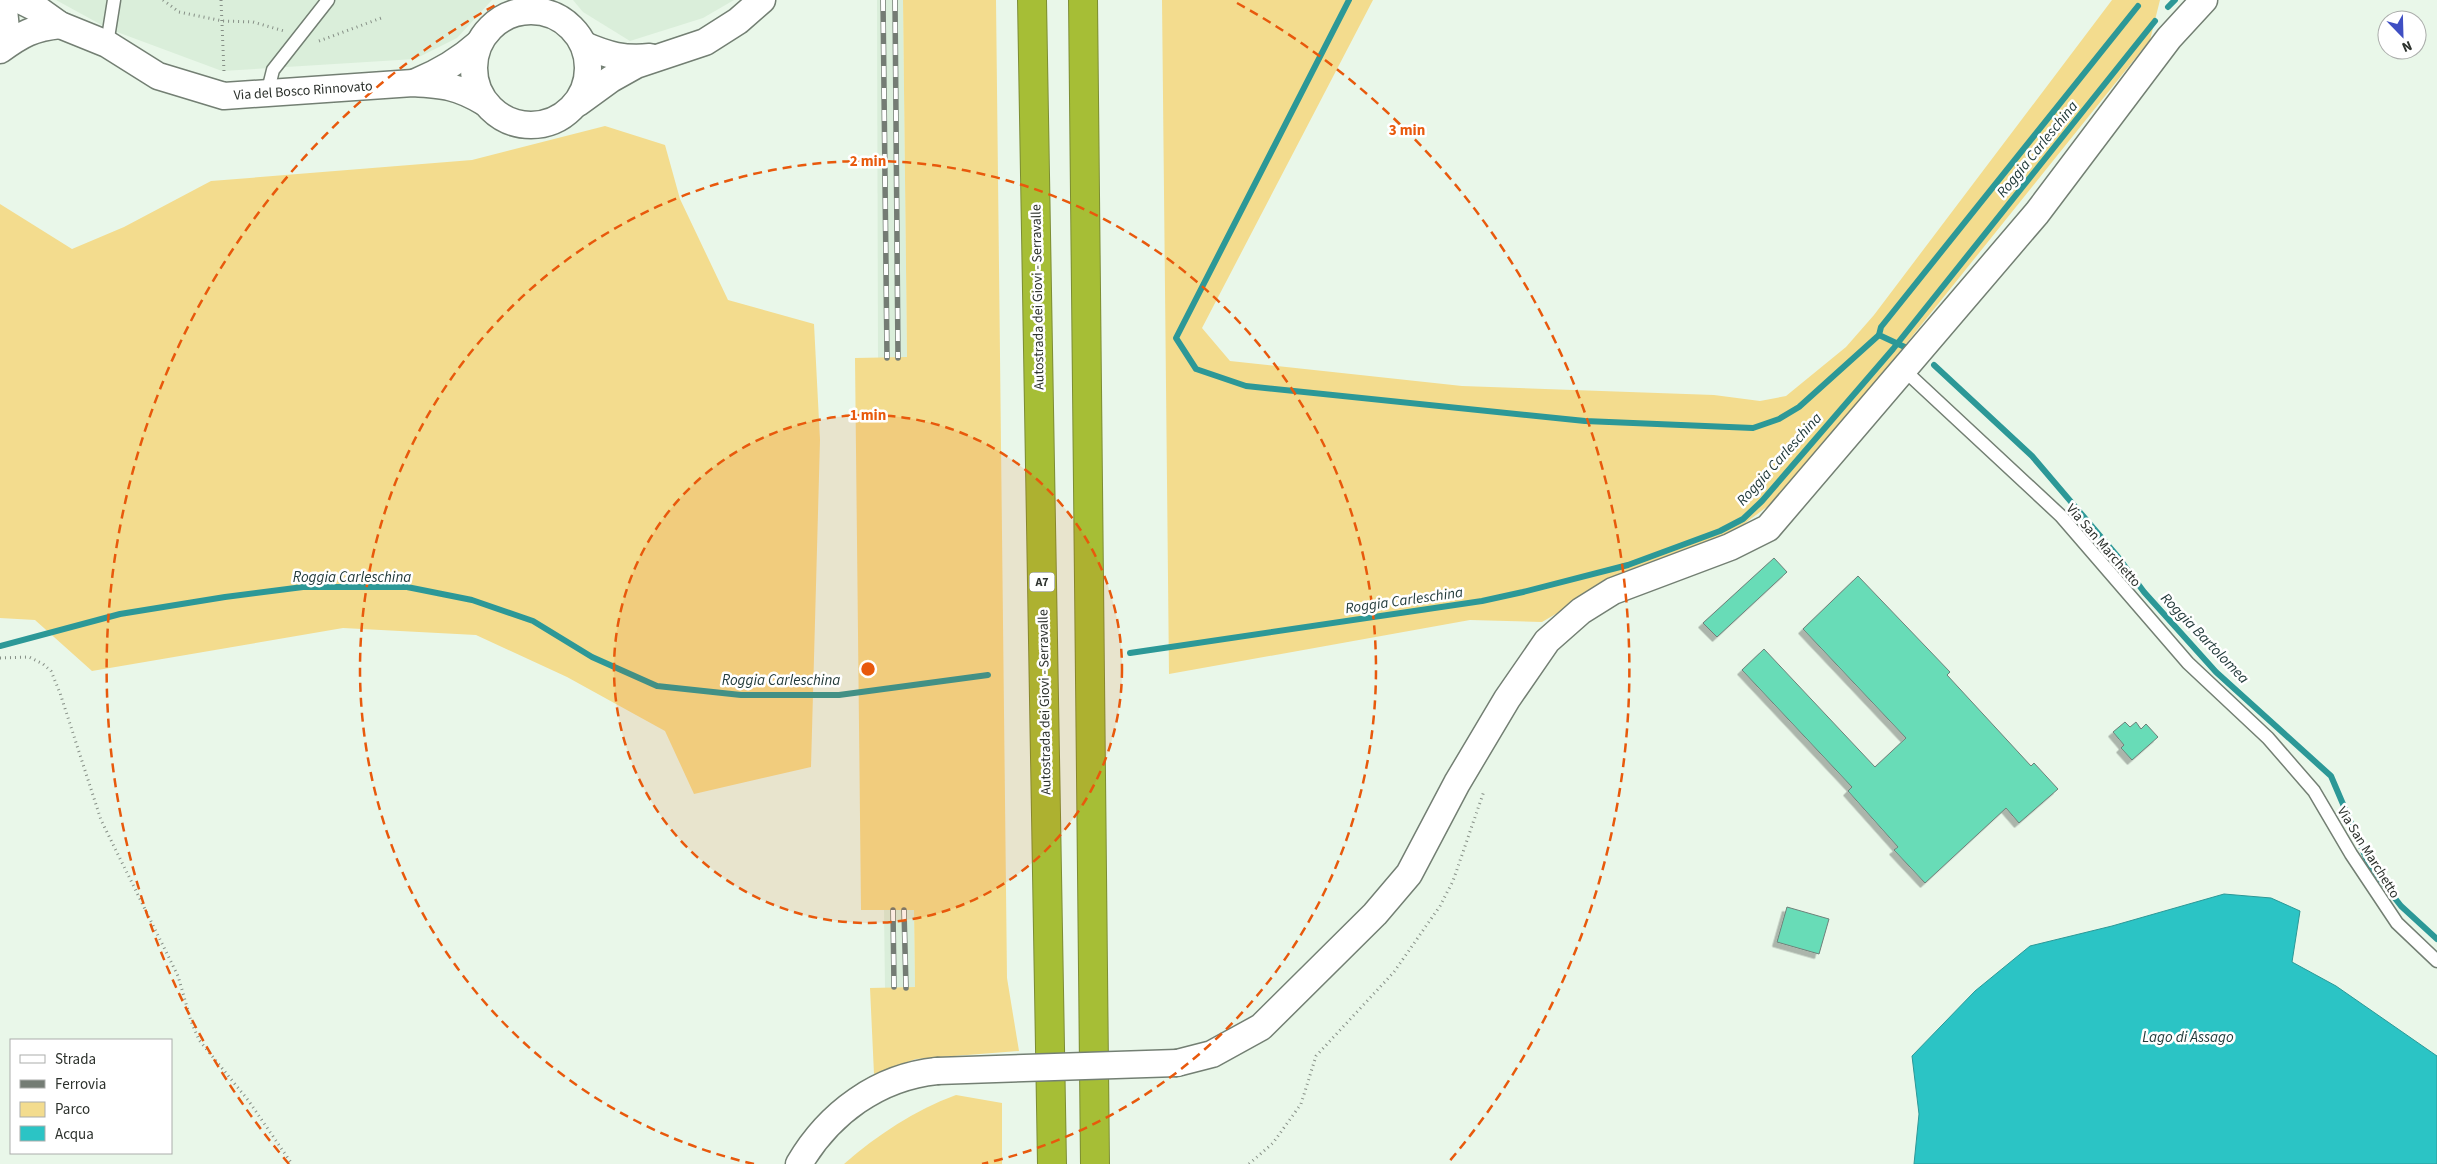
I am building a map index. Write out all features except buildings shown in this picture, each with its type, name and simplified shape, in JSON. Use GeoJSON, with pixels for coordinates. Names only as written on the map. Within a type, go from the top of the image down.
{"type":"FeatureCollection","features":[{"type":"Feature","properties":{"kind":"highway","name":"Autostrada dei Giovi - Serravalle"},"geometry":{"type":"LineString","coordinates":[[1032,0],[1052,1164]]}},
{"type":"Feature","properties":{"kind":"highway"},"geometry":{"type":"LineString","coordinates":[[1083,0],[1095,1164]]}},
{"type":"Feature","properties":{"kind":"street"},"geometry":{"type":"LineString","coordinates":[[0,49],[6,29],[3,0]]}},
{"type":"Feature","properties":{"kind":"street","name":"Via del Bosco Rinnovato"},"geometry":{"type":"LineString","coordinates":[[20,0],[36,8],[60,25],[107,44],[158,76],[195,89],[224,96],[413,83],[443,85],[464,90],[484,102]]}},
{"type":"Feature","properties":{"kind":"street"},"geometry":{"type":"LineString","coordinates":[[510,0],[484,35],[474,58],[473,74],[477,89],[484,102],[496,114],[512,122],[529,126],[546,123],[562,116],[619,74],[636,65],[705,42],[738,21],[762,0]]}},
{"type":"Feature","properties":{"kind":"street"},"geometry":{"type":"LineString","coordinates":[[547,0],[564,21],[576,31],[584,45],[588,60],[588,76],[584,91],[575,105]]}},
{"type":"Feature","properties":{"kind":"street"},"geometry":{"type":"LineString","coordinates":[[799,1164],[813,1141],[827,1125],[848,1106],[884,1084],[938,1071],[1177,1063],[1212,1054],[1261,1027],[1375,914],[1409,874],[1458,782],[1507,699],[1547,642],[1581,611],[1614,591],[1730,547],[1768,528],[2037,212],[2169,38],[2204,0]]}},
{"type":"Feature","properties":{"kind":"street"},"geometry":{"type":"LineString","coordinates":[[484,35],[507,16],[526,10],[546,12],[564,21]]}},
{"type":"Feature","properties":{"kind":"street"},"geometry":{"type":"LineString","coordinates":[[0,49],[22,34],[38,28],[60,25]]}},
{"type":"Feature","properties":{"kind":"street","name":"Via del Bosco Rinnovato"},"geometry":{"type":"LineString","coordinates":[[413,83],[439,73],[460,60],[484,35]]}},
{"type":"Feature","properties":{"kind":"street"},"geometry":{"type":"LineString","coordinates":[[584,45],[608,55],[631,59],[670,54]]}},
{"type":"Feature","properties":{"kind":"lane"},"geometry":{"type":"LineString","coordinates":[[107,44],[114,0]]}},
{"type":"Feature","properties":{"kind":"lane"},"geometry":{"type":"LineString","coordinates":[[267,94],[273,70],[328,0]]}},
{"type":"Feature","properties":{"kind":"lane","name":"Via San Marchetto"},"geometry":{"type":"LineString","coordinates":[[1903,369],[2061,516],[2188,664],[2268,738],[2314,791],[2351,854],[2396,923],[2437,961]]}},
{"type":"Feature","properties":{"kind":"path"},"geometry":{"type":"LineString","coordinates":[[163,0],[179,12],[223,21],[253,22],[317,41],[384,17]]}},
{"type":"Feature","properties":{"kind":"path"},"geometry":{"type":"LineString","coordinates":[[221,0],[224,96]]}},
{"type":"Feature","properties":{"kind":"path"},"geometry":{"type":"LineString","coordinates":[[0,658],[29,657],[51,671],[60,693],[101,820],[178,976],[194,1031],[199,1040],[248,1100],[292,1164]]}},
{"type":"Feature","properties":{"kind":"path"},"geometry":{"type":"LineString","coordinates":[[1249,1164],[1272,1143],[1301,1104],[1316,1056],[1394,972],[1440,906],[1453,881],[1484,791]]}},
{"type":"Feature","properties":{"kind":"shaded area"},"geometry":{"type":"Polygon","coordinates":[[[56,0],[492,0],[457,38],[415,59],[222,71],[109,29],[56,0]]]}},
{"type":"Feature","properties":{"kind":"shaded area"},"geometry":{"type":"Polygon","coordinates":[[[573,0],[734,0],[703,18],[630,41],[583,12],[573,0]]]}},
{"type":"Feature","properties":{"kind":"shaded area"},"geometry":{"type":"Polygon","coordinates":[[[877,0],[903,0],[907,358],[878,358],[877,0]]]}},
{"type":"Feature","properties":{"kind":"shaded area"},"geometry":{"type":"Polygon","coordinates":[[[884,910],[914,910],[915,987],[885,988],[884,910]]]}},
{"type":"Feature","properties":{"kind":"green space"},"geometry":{"type":"Polygon","coordinates":[[[903,0],[996,0],[1007,978],[1019,1051],[916,1059],[874,1074],[870,988],[915,987],[914,910],[861,910],[855,358],[907,357],[903,0]]]}},
{"type":"Feature","properties":{"kind":"green space"},"geometry":{"type":"Polygon","coordinates":[[[1162,0],[1373,0],[1202,328],[1230,361],[1462,386],[1714,395],[1760,401],[1786,396],[1846,347],[1874,315],[2112,0],[2160,0],[2150,40],[1857,405],[1780,497],[1724,539],[1609,583],[1542,622],[1470,620],[1169,674],[1162,0]]]}},
{"type":"Feature","properties":{"kind":"green space"},"geometry":{"type":"Polygon","coordinates":[[[605,126],[665,145],[680,199],[728,300],[814,324],[820,440],[811,767],[694,794],[665,731],[567,677],[476,635],[343,628],[92,671],[35,620],[0,618],[0,204],[72,249],[124,227],[211,181],[472,160],[605,126]]]}},
{"type":"Feature","properties":{"kind":"green space"},"geometry":{"type":"Polygon","coordinates":[[[956,1095],[1002,1103],[1002,1164],[844,1164],[897,1124],[926,1108],[956,1095]]]}},
{"type":"Feature","properties":{"kind":"water","name":"Lago di Assago"},"geometry":{"type":"Polygon","coordinates":[[[2224,894],[2271,898],[2300,911],[2292,962],[2336,986],[2437,1056],[2437,1164],[1914,1164],[1919,1114],[1912,1056],[1975,991],[2030,946],[2112,926],[2224,894]]]}},
{"type":"Feature","properties":{"kind":"waterway"},"geometry":{"type":"LineString","coordinates":[[1349,0],[1176,338],[1196,369],[1246,386],[1585,421],[1753,428],[1779,419],[1799,407],[1879,335]]}},
{"type":"Feature","properties":{"kind":"waterway","name":"Roggia Carleschina"},"geometry":{"type":"LineString","coordinates":[[2168,7],[2175,0]]}},
{"type":"Feature","properties":{"kind":"waterway"},"geometry":{"type":"LineString","coordinates":[[1909,349],[1879,335],[1881,327],[2138,6]]}},
{"type":"Feature","properties":{"kind":"waterway","name":"Roggia Carleschina"},"geometry":{"type":"LineString","coordinates":[[1130,653],[1482,601],[1628,565],[1720,531],[1743,519],[1762,501],[1893,349],[2155,21]]}},
{"type":"Feature","properties":{"kind":"waterway","name":"Roggia Bartolomea"},"geometry":{"type":"LineString","coordinates":[[1934,365],[2032,456],[2118,557],[2144,592],[2216,672],[2331,776],[2369,865],[2401,906],[2437,939]]}},
{"type":"Feature","properties":{"kind":"waterway","name":"Roggia Carleschina"},"geometry":{"type":"LineString","coordinates":[[0,646],[120,614],[225,597],[303,587],[407,587],[472,600],[533,621],[592,657],[657,686],[741,695],[839,695],[988,675]]}},
{"type":"Feature","properties":{"kind":"railway"},"geometry":{"type":"LineString","coordinates":[[883,0],[887,358]]}},
{"type":"Feature","properties":{"kind":"railway"},"geometry":{"type":"LineString","coordinates":[[895,0],[898,358]]}},
{"type":"Feature","properties":{"kind":"railway"},"geometry":{"type":"LineString","coordinates":[[893,910],[894,987]]}},
{"type":"Feature","properties":{"kind":"railway"},"geometry":{"type":"LineString","coordinates":[[904,910],[906,988]]}}]}
